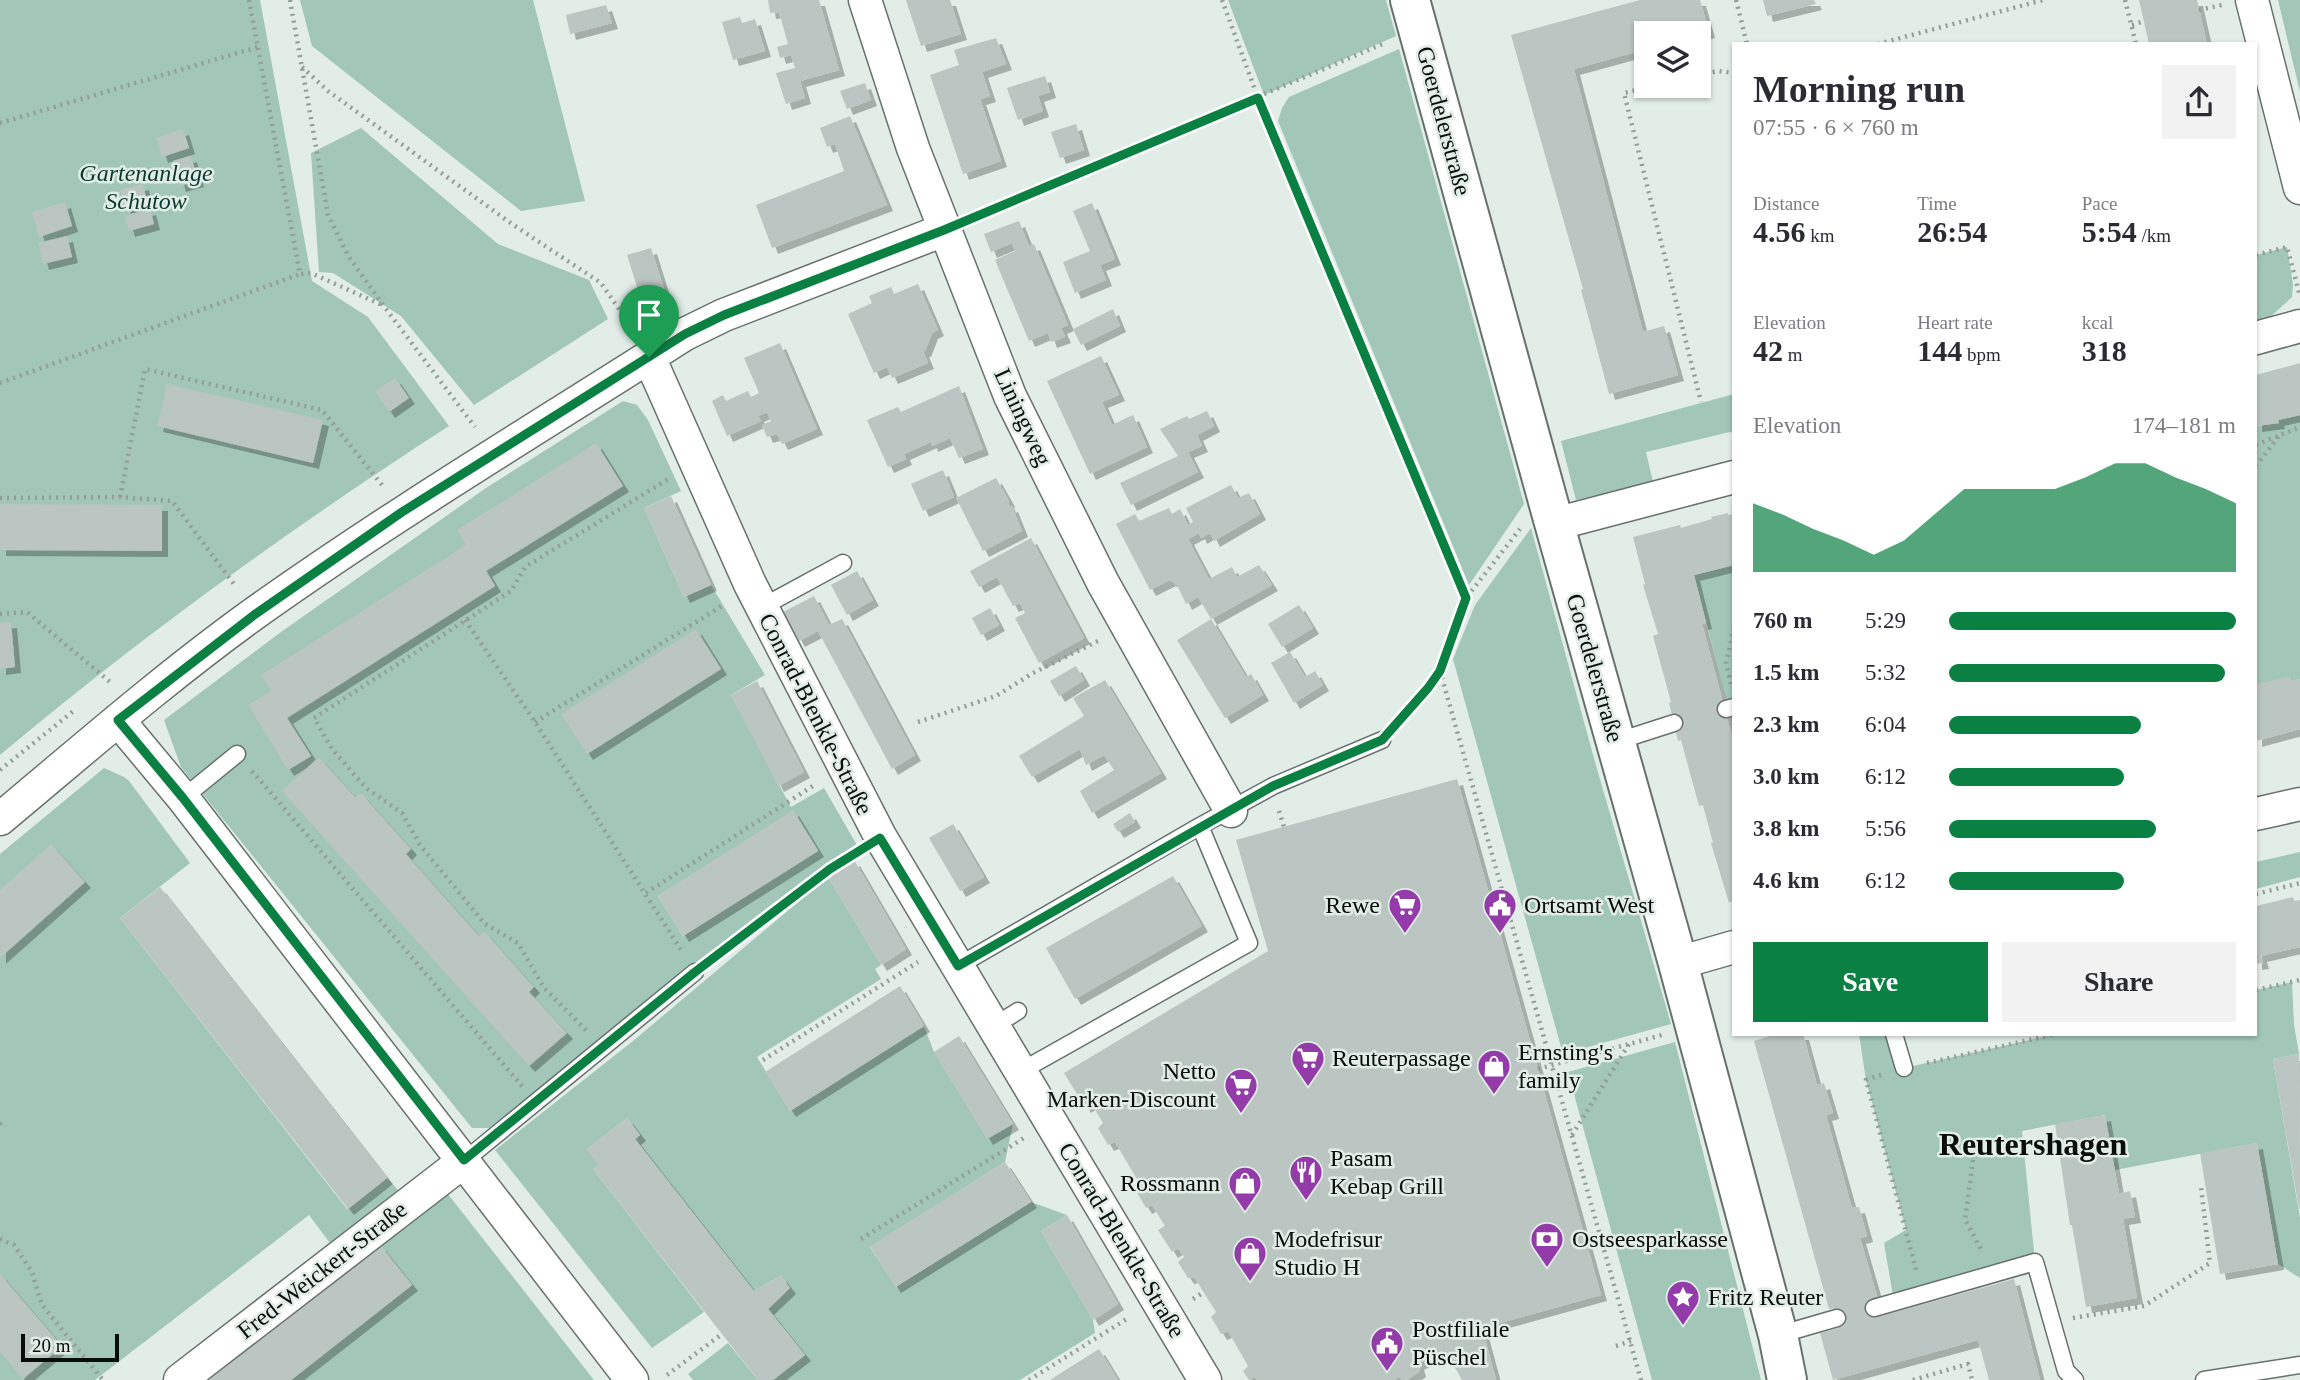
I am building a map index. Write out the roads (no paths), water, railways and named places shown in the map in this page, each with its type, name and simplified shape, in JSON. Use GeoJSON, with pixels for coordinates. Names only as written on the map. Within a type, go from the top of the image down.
{"type":"FeatureCollection","features":[{"type":"Feature","properties":{"kind":"street","name":"Liningweg"},"geometry":{"type":"LineString","coordinates":[[865,0],[913,148],[1010,396],[1103,583],[1231,811]]}},
{"type":"Feature","properties":{"kind":"street","name":"Goerdelerstraße"},"geometry":{"type":"LineString","coordinates":[[1410,0],[1678,963],[1787,1380]]}},
{"type":"Feature","properties":{"kind":"street"},"geometry":{"type":"LineString","coordinates":[[2252,0],[2300,188]]}},
{"type":"Feature","properties":{"kind":"street"},"geometry":{"type":"LineString","coordinates":[[0,819],[118,720],[254,615],[402,512],[685,334],[724,315],[944,230]]}},
{"type":"Feature","properties":{"kind":"street"},"geometry":{"type":"LineString","coordinates":[[2257,338],[2300,326]]}},
{"type":"Feature","properties":{"kind":"street","name":"Conrad-Blenkle-Straße"},"geometry":{"type":"LineString","coordinates":[[649,357],[750,584],[748,603],[880,838],[958,966],[1006,1018],[1021,1071],[1205,1380]]}},
{"type":"Feature","properties":{"kind":"street"},"geometry":{"type":"LineString","coordinates":[[1553,518],[1732,477]]}},
{"type":"Feature","properties":{"kind":"street"},"geometry":{"type":"LineString","coordinates":[[118,720],[183,798],[632,1380]]}},
{"type":"Feature","properties":{"kind":"street"},"geometry":{"type":"LineString","coordinates":[[2257,814],[2300,803]]}},
{"type":"Feature","properties":{"kind":"street"},"geometry":{"type":"LineString","coordinates":[[1678,963],[1732,948]]}},
{"type":"Feature","properties":{"kind":"street","name":"Fred-Weickert-Straße"},"geometry":{"type":"LineString","coordinates":[[180,1380],[464,1160]]}},
{"type":"Feature","properties":{"kind":"lane"},"geometry":{"type":"LineString","coordinates":[[748,603],[843,563]]}},
{"type":"Feature","properties":{"kind":"lane"},"geometry":{"type":"LineString","coordinates":[[1615,742],[1674,723]]}},
{"type":"Feature","properties":{"kind":"lane"},"geometry":{"type":"LineString","coordinates":[[958,966],[1273,786],[1382,740]]}},
{"type":"Feature","properties":{"kind":"lane"},"geometry":{"type":"LineString","coordinates":[[183,798],[237,754]]}},
{"type":"Feature","properties":{"kind":"lane"},"geometry":{"type":"LineString","coordinates":[[1021,1071],[1249,943],[1200,826]]}},
{"type":"Feature","properties":{"kind":"lane"},"geometry":{"type":"LineString","coordinates":[[464,1160],[695,972]]}},
{"type":"Feature","properties":{"kind":"lane"},"geometry":{"type":"LineString","coordinates":[[1895,1036],[1904,1068]]}},
{"type":"Feature","properties":{"kind":"lane"},"geometry":{"type":"LineString","coordinates":[[1874,1308],[2035,1262],[2066,1371],[2075,1380]]}},
{"type":"Feature","properties":{"kind":"lane"},"geometry":{"type":"LineString","coordinates":[[1777,1335],[1837,1318]]}},
{"type":"Feature","properties":{"kind":"lane"},"geometry":{"type":"LineString","coordinates":[[2204,1380],[2300,1365]]}},
{"type":"Feature","properties":{"kind":"place","name":"Rewe"},"geometry":{"type":"Point","coordinates":[1405,935]}},
{"type":"Feature","properties":{"kind":"place","name":"Ortsamt West"},"geometry":{"type":"Point","coordinates":[1500,935]}},
{"type":"Feature","properties":{"kind":"place","name":"Reuterpassage"},"geometry":{"type":"Point","coordinates":[1308,1088]}},
{"type":"Feature","properties":{"kind":"place","name":"Ernsting's family"},"geometry":{"type":"Point","coordinates":[1494,1096]}},
{"type":"Feature","properties":{"kind":"place","name":"Netto Marken-Discount"},"geometry":{"type":"Point","coordinates":[1241,1115]}},
{"type":"Feature","properties":{"kind":"place","name":"Pasam Kebap Grill"},"geometry":{"type":"Point","coordinates":[1306,1202]}},
{"type":"Feature","properties":{"kind":"place","name":"Rossmann"},"geometry":{"type":"Point","coordinates":[1245,1213]}},
{"type":"Feature","properties":{"kind":"place","name":"Ostseesparkasse"},"geometry":{"type":"Point","coordinates":[1547,1269]}},
{"type":"Feature","properties":{"kind":"place","name":"Modefrisur Studio H"},"geometry":{"type":"Point","coordinates":[1250,1283]}},
{"type":"Feature","properties":{"kind":"place","name":"Fritz Reuter"},"geometry":{"type":"Point","coordinates":[1683,1327]}},
{"type":"Feature","properties":{"kind":"place","name":"Postfiliale Püschel"},"geometry":{"type":"Point","coordinates":[1387,1373]}},
{"type":"Feature","properties":{"kind":"district","name":"Reutershagen"},"geometry":{"type":"Point","coordinates":[2033,1144]}},
{"type":"Feature","properties":{"kind":"park label","name":"Gartenanlage Schutow"},"geometry":{"type":"Point","coordinates":[146,187]}}]}
